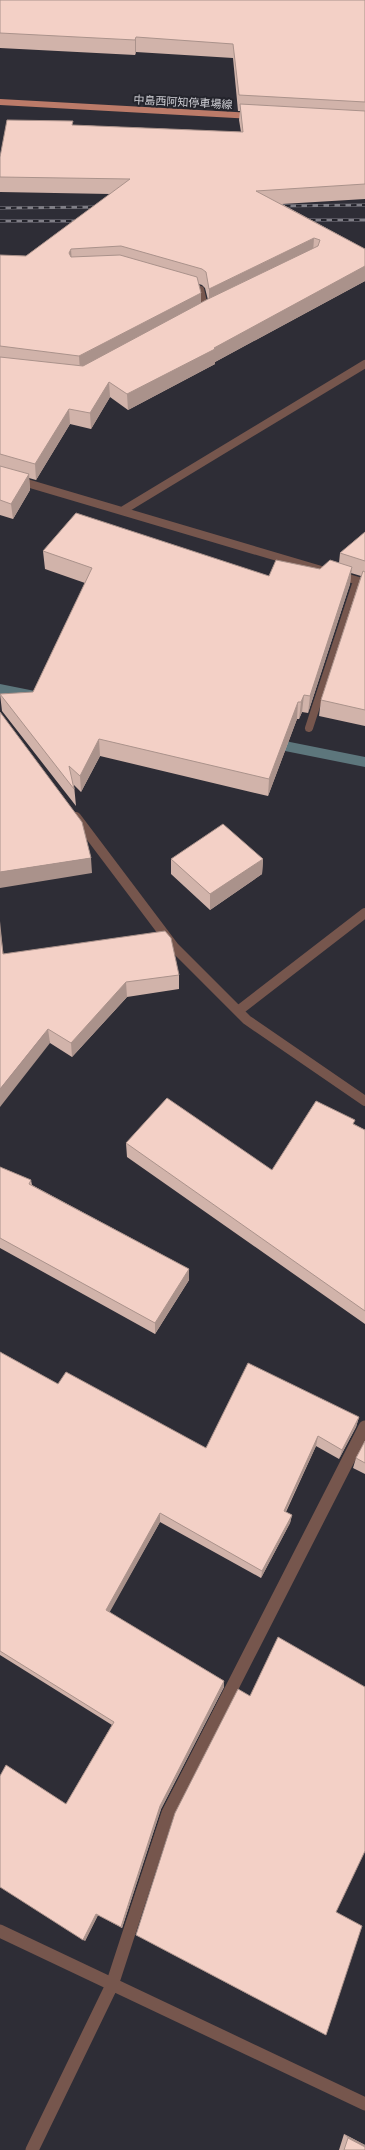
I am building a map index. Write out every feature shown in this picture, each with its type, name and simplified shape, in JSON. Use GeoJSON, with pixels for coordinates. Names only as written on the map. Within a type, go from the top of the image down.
{"type":"FeatureCollection","features":[{"type":"Feature","properties":{"kind":"main road","name":"中島西阿知停車場線"},"geometry":{"type":"LineString","coordinates":[[0,102],[257,116]]}},
{"type":"Feature","properties":{"kind":"street"},"geometry":{"type":"LineString","coordinates":[[179,283],[201,289],[210,309],[199,315]]}},
{"type":"Feature","properties":{"kind":"street"},"geometry":{"type":"LineString","coordinates":[[122,511],[365,364]]}},
{"type":"Feature","properties":{"kind":"street"},"geometry":{"type":"LineString","coordinates":[[0,475],[361,582],[309,728]]}},
{"type":"Feature","properties":{"kind":"street"},"geometry":{"type":"LineString","coordinates":[[71,810],[174,947],[247,1020],[365,1101]]}},
{"type":"Feature","properties":{"kind":"street"},"geometry":{"type":"LineString","coordinates":[[238,1011],[365,913]]}},
{"type":"Feature","properties":{"kind":"street"},"geometry":{"type":"LineString","coordinates":[[32,2150],[112,1985],[168,1813],[365,1427]]}},
{"type":"Feature","properties":{"kind":"street"},"geometry":{"type":"LineString","coordinates":[[0,1931],[365,2104]]}},
{"type":"Feature","properties":{"kind":"building"},"geometry":{"type":"Polygon","coordinates":[[[0,0],[365,0],[365,102],[239,95],[233,44],[136,37],[135,40],[0,33],[0,0]]]}},
{"type":"Feature","properties":{"kind":"building"},"geometry":{"type":"Polygon","coordinates":[[[240,104],[365,111],[365,184],[256,191],[365,249],[365,266],[214,348],[215,349],[127,394],[109,382],[90,413],[69,409],[35,464],[0,454],[0,357],[83,366],[208,299],[318,246],[320,240],[314,238],[209,289],[206,272],[202,269],[121,246],[71,249],[69,253],[71,257],[120,255],[197,277],[201,293],[79,356],[0,346],[0,255],[26,256],[130,179],[0,177],[0,157],[7,120],[73,121],[72,125],[243,132],[240,104]]]}},
{"type":"Feature","properties":{"kind":"building"},"geometry":{"type":"Polygon","coordinates":[[[0,466],[29,474],[11,504],[0,500],[0,466]]]}},
{"type":"Feature","properties":{"kind":"building"},"geometry":{"type":"Polygon","coordinates":[[[76,513],[269,576],[276,560],[320,569],[330,560],[352,567],[310,696],[304,695],[301,702],[298,702],[269,779],[99,739],[80,776],[69,766],[74,789],[0,694],[33,692],[92,568],[43,551],[76,513]]]}},
{"type":"Feature","properties":{"kind":"building"},"geometry":{"type":"Polygon","coordinates":[[[365,532],[365,561],[340,553],[365,532]]]}},
{"type":"Feature","properties":{"kind":"building"},"geometry":{"type":"Polygon","coordinates":[[[363,571],[365,572],[365,710],[321,700],[363,571]]]}},
{"type":"Feature","properties":{"kind":"building"},"geometry":{"type":"Polygon","coordinates":[[[0,712],[82,822],[91,858],[0,872],[0,712]]]}},
{"type":"Feature","properties":{"kind":"building"},"geometry":{"type":"Polygon","coordinates":[[[223,824],[263,859],[210,894],[171,859],[223,824]]]}},
{"type":"Feature","properties":{"kind":"building"},"geometry":{"type":"Polygon","coordinates":[[[0,930],[3,954],[165,931],[171,938],[179,975],[126,982],[71,1043],[48,1029],[0,1089],[0,930]]]}},
{"type":"Feature","properties":{"kind":"building"},"geometry":{"type":"Polygon","coordinates":[[[167,1098],[272,1170],[316,1101],[355,1120],[353,1124],[365,1130],[365,1311],[126,1143],[167,1098]]]}},
{"type":"Feature","properties":{"kind":"building"},"geometry":{"type":"Polygon","coordinates":[[[0,1167],[31,1180],[29,1184],[189,1269],[155,1323],[0,1238],[0,1167]]]}},
{"type":"Feature","properties":{"kind":"building"},"geometry":{"type":"Polygon","coordinates":[[[0,1352],[58,1384],[66,1372],[206,1448],[248,1363],[359,1417],[342,1450],[318,1436],[284,1511],[292,1515],[262,1571],[160,1513],[106,1610],[224,1681],[160,1806],[121,1927],[96,1914],[83,1940],[0,1887],[0,1776],[6,1765],[66,1804],[114,1722],[0,1651],[0,1352]]]}},
{"type":"Feature","properties":{"kind":"building"},"geometry":{"type":"Polygon","coordinates":[[[365,1441],[365,1463],[356,1458],[365,1441]]]}},
{"type":"Feature","properties":{"kind":"building"},"geometry":{"type":"Polygon","coordinates":[[[278,1637],[365,1687],[365,1851],[336,1912],[362,1926],[326,2035],[136,1935],[175,1813],[238,1689],[250,1696],[278,1637]]]}},
{"type":"Feature","properties":{"kind":"building"},"geometry":{"type":"Polygon","coordinates":[[[348,2138],[365,2147],[365,2150],[344,2150],[348,2138]]]}},
{"type":"Feature","properties":{"kind":"waterway"},"geometry":{"type":"LineString","coordinates":[[0,689],[40,697]]}},
{"type":"Feature","properties":{"kind":"waterway"},"geometry":{"type":"LineString","coordinates":[[265,742],[365,762]]}},
{"type":"Feature","properties":{"kind":"railway"},"geometry":{"type":"LineString","coordinates":[[274,206],[365,205]]}},
{"type":"Feature","properties":{"kind":"railway"},"geometry":{"type":"LineString","coordinates":[[0,208],[104,207]]}},
{"type":"Feature","properties":{"kind":"railway"},"geometry":{"type":"LineString","coordinates":[[299,220],[365,220]]}},
{"type":"Feature","properties":{"kind":"railway"},"geometry":{"type":"LineString","coordinates":[[0,221],[85,221]]}}]}
